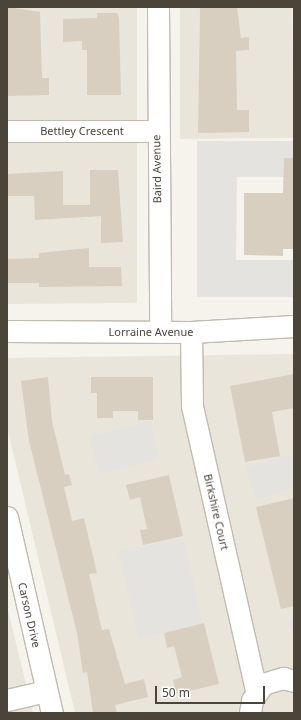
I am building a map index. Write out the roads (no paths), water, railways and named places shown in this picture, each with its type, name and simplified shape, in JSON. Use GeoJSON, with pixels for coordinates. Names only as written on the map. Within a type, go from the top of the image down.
{"type":"FeatureCollection","features":[{"type":"Feature","properties":{"kind":"street","name":"Baird Avenue"},"geometry":{"type":"LineString","coordinates":[[158,7],[157,131],[160,332]]}},
{"type":"Feature","properties":{"kind":"street","name":"Bettley Crescent"},"geometry":{"type":"LineString","coordinates":[[7,131],[157,131]]}},
{"type":"Feature","properties":{"kind":"street","name":"Lorraine Avenue"},"geometry":{"type":"LineString","coordinates":[[7,331],[191,332],[294,326]]}},
{"type":"Feature","properties":{"kind":"street","name":"Birkshire Court"},"geometry":{"type":"LineString","coordinates":[[191,332],[192,406],[256,690],[250,713]]}},
{"type":"Feature","properties":{"kind":"street","name":"Carson Drive"},"geometry":{"type":"LineString","coordinates":[[7,517],[52,713]]}},
{"type":"Feature","properties":{"kind":"street"},"geometry":{"type":"LineString","coordinates":[[256,690],[272,679],[294,681]]}},
{"type":"Feature","properties":{"kind":"street"},"geometry":{"type":"LineString","coordinates":[[7,700],[46,691]]}}]}
